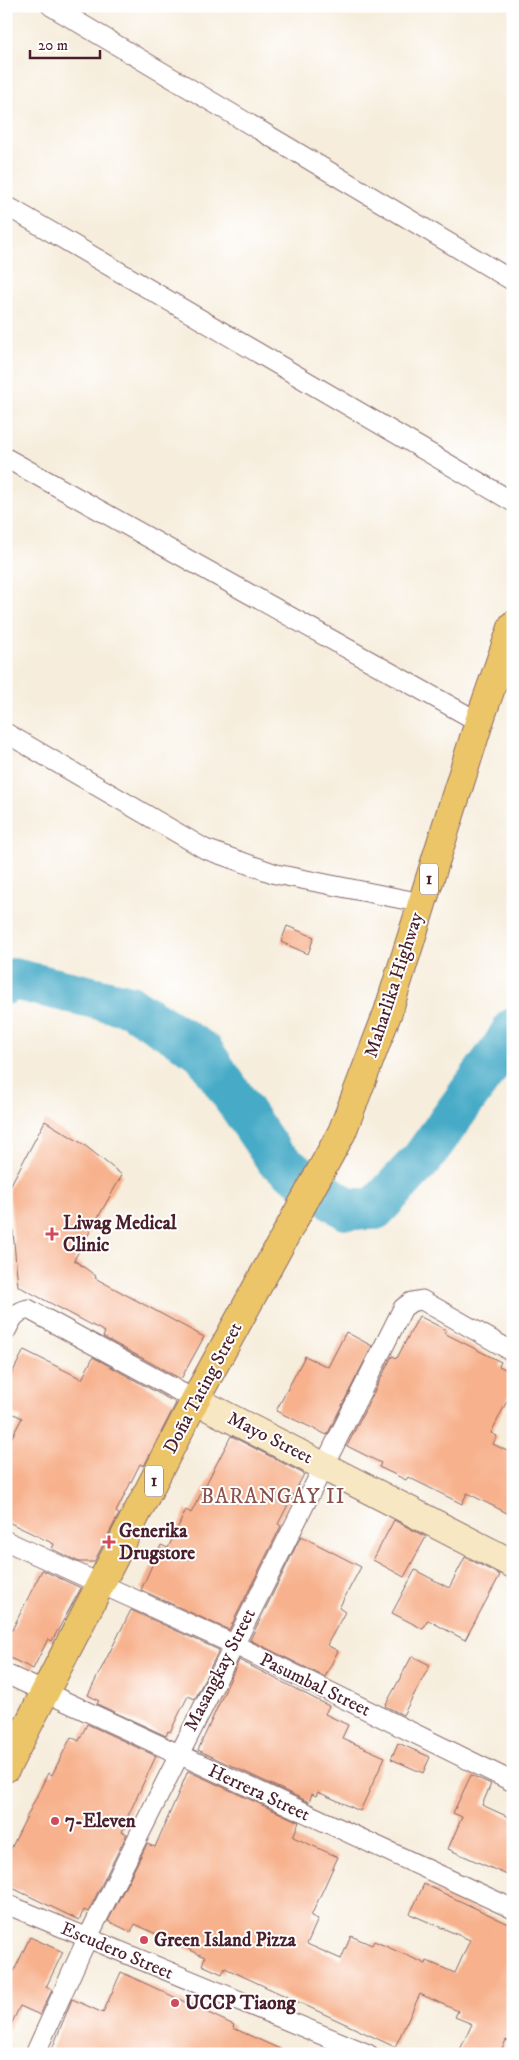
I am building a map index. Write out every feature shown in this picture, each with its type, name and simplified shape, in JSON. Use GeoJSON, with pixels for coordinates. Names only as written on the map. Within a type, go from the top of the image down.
{"type":"FeatureCollection","features":[{"type":"Feature","properties":{"kind":"main road","name":"Maharlika Highway"},"geometry":{"type":"LineString","coordinates":[[308,1196],[342,1132],[388,1012],[479,722],[513,625]]}},
{"type":"Feature","properties":{"kind":"main road","name":"Doña Tating Street"},"geometry":{"type":"LineString","coordinates":[[6,1768],[195,1400],[308,1196]]}},
{"type":"Feature","properties":{"kind":"street"},"geometry":{"type":"LineString","coordinates":[[51,6],[513,280]]}},
{"type":"Feature","properties":{"kind":"street"},"geometry":{"type":"LineString","coordinates":[[12,209],[513,502]]}},
{"type":"Feature","properties":{"kind":"street"},"geometry":{"type":"LineString","coordinates":[[6,458],[479,722]]}},
{"type":"Feature","properties":{"kind":"street"},"geometry":{"type":"LineString","coordinates":[[6,733],[205,849],[276,874],[422,903]]}},
{"type":"Feature","properties":{"kind":"street","name":"Masangkay Street"},"geometry":{"type":"LineString","coordinates":[[35,2054],[87,1939],[177,1756],[403,1308],[411,1302],[422,1300],[513,1352]]}},
{"type":"Feature","properties":{"kind":"street","name":"Mayo Street"},"geometry":{"type":"LineString","coordinates":[[6,1331],[13,1316],[20,1311],[28,1309],[195,1400],[513,1564]]}},
{"type":"Feature","properties":{"kind":"street","name":"Pasumbal Street"},"geometry":{"type":"LineString","coordinates":[[6,1541],[233,1644],[513,1782]]}},
{"type":"Feature","properties":{"kind":"street","name":"Herrera Street"},"geometry":{"type":"LineString","coordinates":[[6,1674],[177,1756],[513,1909]]}},
{"type":"Feature","properties":{"kind":"street","name":"Escudero Street"},"geometry":{"type":"LineString","coordinates":[[6,1904],[368,2054]]}},
{"type":"Feature","properties":{"kind":"building"},"geometry":{"type":"Polygon","coordinates":[[[287,926],[314,937],[308,954],[281,942],[287,926]]]}},
{"type":"Feature","properties":{"kind":"building","name":"Liwag Medical Clinic"},"geometry":{"type":"Polygon","coordinates":[[[45,1121],[83,1144],[122,1175],[74,1260],[96,1276],[95,1278],[204,1337],[181,1379],[103,1337],[105,1332],[18,1286],[9,1188],[45,1121]]]}},
{"type":"Feature","properties":{"kind":"building"},"geometry":{"type":"Polygon","coordinates":[[[419,1316],[446,1330],[444,1333],[501,1362],[499,1366],[513,1373],[513,1389],[491,1433],[497,1436],[493,1444],[513,1454],[513,1516],[467,1493],[462,1504],[408,1477],[406,1480],[379,1467],[381,1463],[347,1446],[392,1356],[397,1358],[419,1316]]]}},
{"type":"Feature","properties":{"kind":"building"},"geometry":{"type":"Polygon","coordinates":[[[346,1332],[372,1346],[327,1435],[276,1411],[305,1356],[328,1367],[346,1332]]]}},
{"type":"Feature","properties":{"kind":"building"},"geometry":{"type":"Polygon","coordinates":[[[24,1350],[82,1379],[93,1357],[176,1403],[144,1466],[140,1464],[116,1512],[119,1514],[94,1562],[79,1562],[52,1549],[54,1544],[6,1521],[6,1448],[22,1418],[6,1410],[6,1385],[24,1350]]]}},
{"type":"Feature","properties":{"kind":"building"},"geometry":{"type":"Polygon","coordinates":[[[231,1436],[304,1474],[278,1524],[281,1526],[229,1630],[141,1590],[161,1545],[168,1548],[186,1510],[191,1513],[231,1436]]]}},
{"type":"Feature","properties":{"kind":"building"},"geometry":{"type":"Polygon","coordinates":[[[394,1520],[426,1537],[404,1577],[373,1560],[394,1520]]]}},
{"type":"Feature","properties":{"kind":"building"},"geometry":{"type":"Polygon","coordinates":[[[301,1536],[361,1567],[339,1608],[345,1612],[327,1645],[338,1651],[325,1677],[250,1640],[301,1536]]]}},
{"type":"Feature","properties":{"kind":"building"},"geometry":{"type":"Polygon","coordinates":[[[465,1557],[500,1575],[465,1640],[428,1620],[423,1629],[392,1613],[415,1570],[449,1588],[465,1557]]]}},
{"type":"Feature","properties":{"kind":"building"},"geometry":{"type":"Polygon","coordinates":[[[42,1570],[81,1588],[52,1641],[48,1639],[33,1669],[6,1656],[6,1628],[12,1630],[42,1570]]]}},
{"type":"Feature","properties":{"kind":"building"},"geometry":{"type":"Polygon","coordinates":[[[131,1610],[219,1650],[195,1699],[188,1696],[170,1732],[168,1731],[166,1736],[97,1704],[99,1701],[88,1695],[131,1610]]]}},
{"type":"Feature","properties":{"kind":"building"},"geometry":{"type":"Polygon","coordinates":[[[412,1656],[430,1665],[403,1715],[385,1706],[412,1656]]]}},
{"type":"Feature","properties":{"kind":"building"},"geometry":{"type":"Polygon","coordinates":[[[239,1660],[329,1706],[325,1714],[348,1725],[342,1738],[385,1757],[360,1811],[318,1792],[316,1796],[312,1794],[309,1802],[198,1750],[239,1660]]]}},
{"type":"Feature","properties":{"kind":"building"},"geometry":{"type":"Polygon","coordinates":[[[87,1724],[156,1756],[122,1832],[127,1834],[88,1912],[84,1910],[79,1920],[6,1885],[6,1859],[48,1773],[52,1775],[71,1737],[79,1741],[87,1724]]]}},
{"type":"Feature","properties":{"kind":"building"},"geometry":{"type":"Polygon","coordinates":[[[398,1743],[430,1757],[423,1773],[391,1759],[398,1743]]]}},
{"type":"Feature","properties":{"kind":"building"},"geometry":{"type":"Polygon","coordinates":[[[188,1771],[299,1822],[293,1837],[338,1857],[311,1916],[318,1919],[307,1944],[341,1959],[351,1936],[372,1945],[374,1941],[426,1964],[427,1961],[455,1973],[470,1940],[410,1914],[424,1884],[513,1926],[513,2043],[506,2040],[500,2054],[458,2054],[472,2024],[455,2017],[458,2011],[420,1994],[395,2047],[225,1968],[222,1974],[202,1965],[205,1957],[135,1924],[131,1932],[108,1921],[147,1844],[155,1847],[188,1771]]]}},
{"type":"Feature","properties":{"kind":"building"},"geometry":{"type":"Polygon","coordinates":[[[471,1775],[491,1784],[482,1805],[513,1819],[513,1863],[507,1875],[448,1849],[462,1817],[453,1813],[471,1775]]]}},
{"type":"Feature","properties":{"kind":"building"},"geometry":{"type":"Polygon","coordinates":[[[30,1937],[63,1952],[46,1987],[52,1990],[40,2015],[20,2006],[6,2035],[6,1988],[30,1937]]]}},
{"type":"Feature","properties":{"kind":"building"},"geometry":{"type":"Polygon","coordinates":[[[121,1972],[234,2025],[233,2028],[291,2054],[50,2054],[72,1999],[103,2013],[121,1972]]]}},
{"type":"Feature","properties":{"kind":"waterway"},"geometry":{"type":"LineString","coordinates":[[6,984],[13,979],[130,1006],[203,1052],[275,1158],[347,1209],[375,1209],[422,1159],[504,1045],[513,1029]]}},
{"type":"Feature","properties":{"kind":"place","name":"Liwag Medical Clinic"},"geometry":{"type":"Point","coordinates":[52,1234]}},
{"type":"Feature","properties":{"kind":"place","name":"Generika Drugstore"},"geometry":{"type":"Point","coordinates":[109,1542]}},
{"type":"Feature","properties":{"kind":"place","name":"7-Eleven"},"geometry":{"type":"Point","coordinates":[55,1821]}},
{"type":"Feature","properties":{"kind":"place","name":"Green Island Pizza"},"geometry":{"type":"Point","coordinates":[144,1940]}},
{"type":"Feature","properties":{"kind":"place","name":"UCCP Tiaong"},"geometry":{"type":"Point","coordinates":[175,2003]}},
{"type":"Feature","properties":{"kind":"district","name":"BARANGAY II"},"geometry":{"type":"Point","coordinates":[273,1497]}}]}
